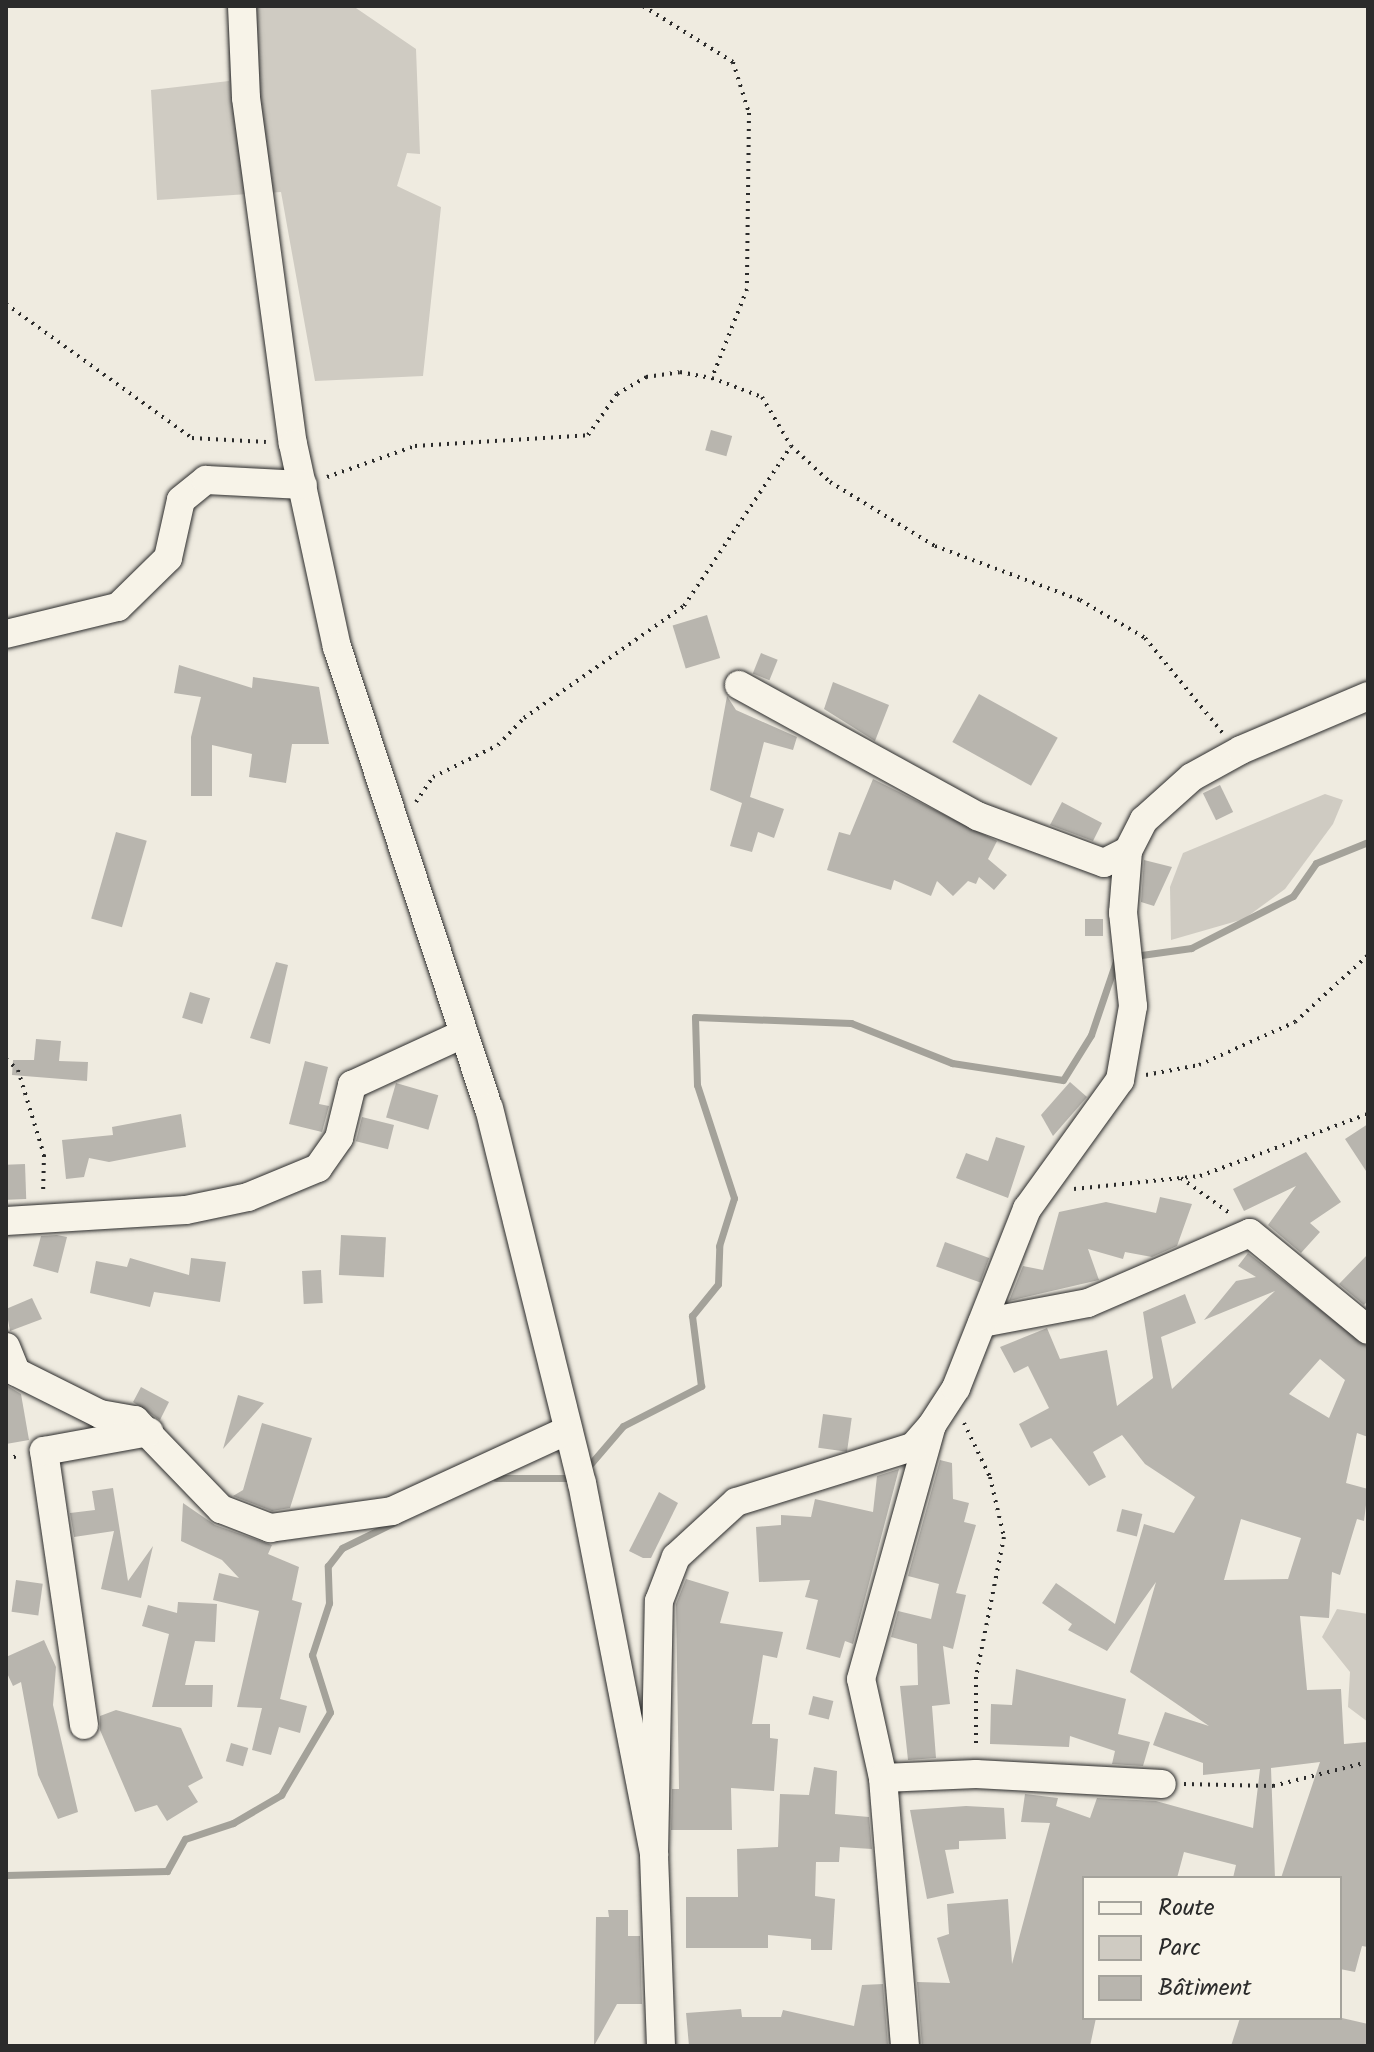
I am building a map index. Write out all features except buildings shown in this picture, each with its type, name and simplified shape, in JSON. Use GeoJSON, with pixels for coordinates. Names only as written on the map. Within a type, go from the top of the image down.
{"type":"FeatureCollection","features":[{"type":"Feature","properties":{"kind":"street"},"geometry":{"type":"LineString","coordinates":[[242,6],[246,98],[293,444],[337,647],[394,834],[489,1108],[564,1432],[579,1473],[654,1854]]}},
{"type":"Feature","properties":{"kind":"street"},"geometry":{"type":"LineString","coordinates":[[6,634],[118,607],[168,558],[181,500],[206,480],[303,485]]}},
{"type":"Feature","properties":{"kind":"street"},"geometry":{"type":"LineString","coordinates":[[739,685],[977,816],[1104,863],[1128,851],[1163,801],[1241,750],[1368,696]]}},
{"type":"Feature","properties":{"kind":"street"},"geometry":{"type":"LineString","coordinates":[[661,2046],[654,1854],[659,1601],[676,1557],[736,1502],[913,1447],[951,1396],[1037,1193],[1120,1080],[1133,1006],[1127,952],[1128,851]]}},
{"type":"Feature","properties":{"kind":"street"},"geometry":{"type":"LineString","coordinates":[[6,1221],[186,1210],[248,1197],[318,1168],[339,1138],[352,1085],[463,1034]]}},
{"type":"Feature","properties":{"kind":"street"},"geometry":{"type":"LineString","coordinates":[[982,1323],[1088,1303],[1250,1233],[1367,1327]]}},
{"type":"Feature","properties":{"kind":"street"},"geometry":{"type":"LineString","coordinates":[[6,1347],[16,1372],[149,1432],[221,1509],[270,1528],[392,1511],[564,1432]]}},
{"type":"Feature","properties":{"kind":"street"},"geometry":{"type":"LineString","coordinates":[[905,2046],[883,1778],[861,1679],[932,1425]]}},
{"type":"Feature","properties":{"kind":"street"},"geometry":{"type":"LineString","coordinates":[[84,1725],[44,1451],[149,1432]]}},
{"type":"Feature","properties":{"kind":"street"},"geometry":{"type":"LineString","coordinates":[[883,1778],[976,1774],[1162,1784]]}},
{"type":"Feature","properties":{"kind":"path"},"geometry":{"type":"LineString","coordinates":[[643,6],[733,62],[749,113],[747,289],[712,378]]}},
{"type":"Feature","properties":{"kind":"path"},"geometry":{"type":"LineString","coordinates":[[6,304],[192,438],[293,444]]}},
{"type":"Feature","properties":{"kind":"path"},"geometry":{"type":"LineString","coordinates":[[303,485],[415,446],[588,435],[617,394],[646,377],[680,372],[712,378],[762,397],[791,446],[830,482],[935,546],[1080,600],[1145,638],[1195,706],[1241,750]]}},
{"type":"Feature","properties":{"kind":"path"},"geometry":{"type":"LineString","coordinates":[[394,834],[433,777],[498,745],[524,718],[684,606],[791,446]]}},
{"type":"Feature","properties":{"kind":"path"},"geometry":{"type":"LineString","coordinates":[[1120,1080],[1199,1065],[1295,1022],[1368,955]]}},
{"type":"Feature","properties":{"kind":"path"},"geometry":{"type":"LineString","coordinates":[[6,1059],[18,1070],[44,1155],[42,1220]]}},
{"type":"Feature","properties":{"kind":"path"},"geometry":{"type":"LineString","coordinates":[[1037,1193],[1180,1178],[1368,1114]]}},
{"type":"Feature","properties":{"kind":"path"},"geometry":{"type":"LineString","coordinates":[[1180,1178],[1216,1198],[1250,1233]]}},
{"type":"Feature","properties":{"kind":"path"},"geometry":{"type":"LineString","coordinates":[[951,1396],[990,1477],[1004,1537],[976,1677],[976,1774]]}},
{"type":"Feature","properties":{"kind":"path"},"geometry":{"type":"LineString","coordinates":[[1162,1784],[1273,1786],[1368,1762]]}},
{"type":"Feature","properties":{"kind":"green space"},"geometry":{"type":"Polygon","coordinates":[[[228,6],[353,6],[416,49],[420,154],[407,153],[397,186],[441,207],[423,376],[315,381],[281,192],[157,200],[151,90],[229,81],[228,6]]]}},
{"type":"Feature","properties":{"kind":"green space"},"geometry":{"type":"Polygon","coordinates":[[[1325,794],[1343,800],[1333,824],[1285,889],[1244,919],[1171,940],[1170,887],[1183,853],[1325,794]]]}},
{"type":"Feature","properties":{"kind":"green space"},"geometry":{"type":"Polygon","coordinates":[[[1337,1609],[1368,1614],[1368,1722],[1348,1707],[1350,1672],[1322,1637],[1337,1609]]]}},
{"type":"Feature","properties":{"kind":"waterway"},"geometry":{"type":"LineString","coordinates":[[1134,956],[1191,948],[1293,896],[1316,863],[1368,842]]}},
{"type":"Feature","properties":{"kind":"waterway"},"geometry":{"type":"LineString","coordinates":[[587,1468],[623,1426],[701,1386],[692,1316],[718,1284],[719,1246],[734,1198],[697,1085],[695,1017],[851,1023],[952,1063],[1063,1080],[1091,1035],[1117,958]]}},
{"type":"Feature","properties":{"kind":"waterway"},"geometry":{"type":"LineString","coordinates":[[496,1478],[573,1478]]}},
{"type":"Feature","properties":{"kind":"waterway"},"geometry":{"type":"LineString","coordinates":[[6,1875],[167,1871],[185,1839],[233,1823],[281,1795],[330,1712],[312,1655],[329,1603],[328,1566],[342,1548],[393,1523]]}}]}
